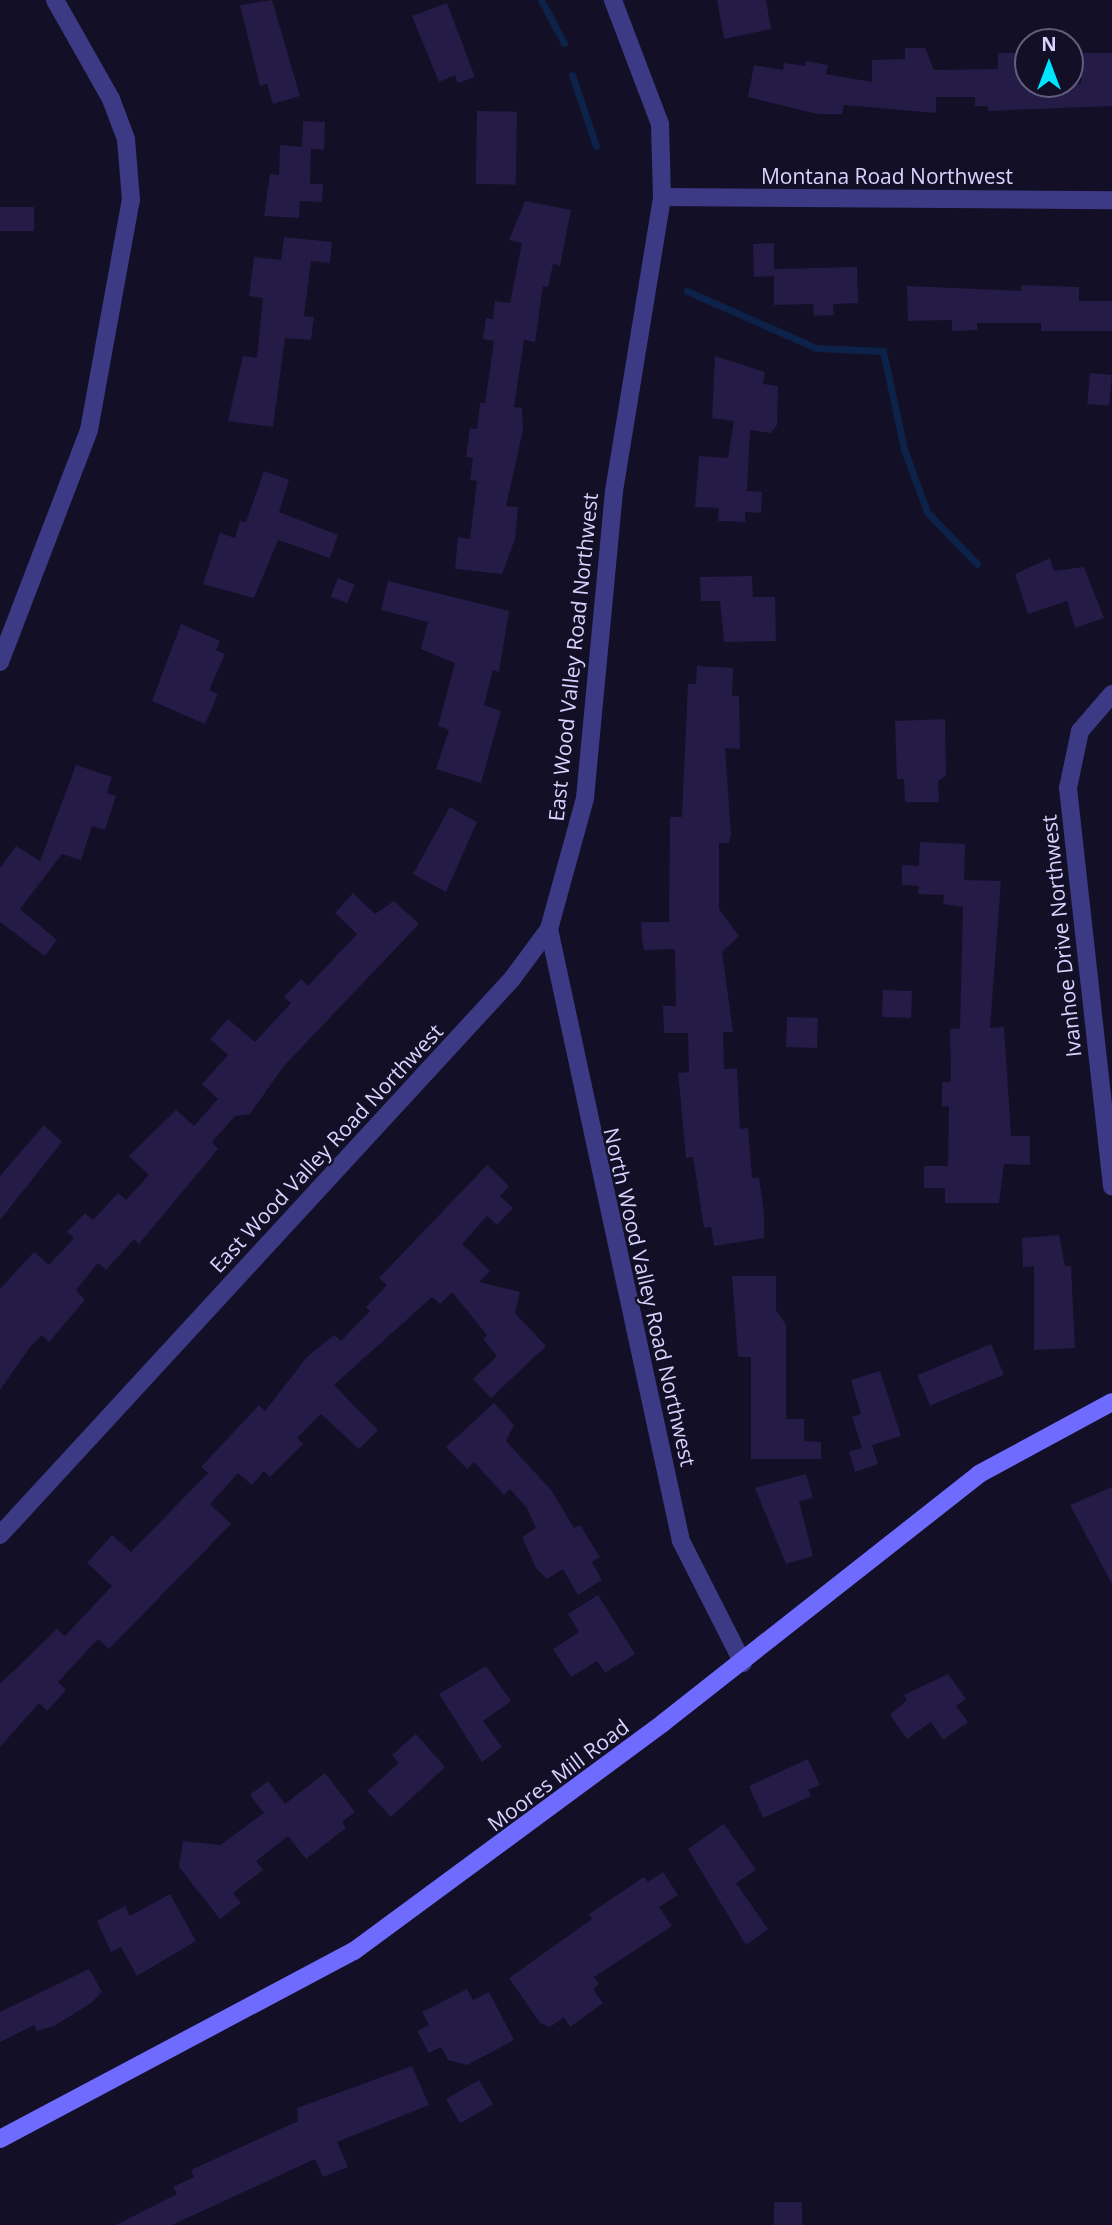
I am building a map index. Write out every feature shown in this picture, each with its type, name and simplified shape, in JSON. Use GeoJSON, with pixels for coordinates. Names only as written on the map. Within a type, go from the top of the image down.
{"type":"FeatureCollection","features":[{"type":"Feature","properties":{"kind":"street"},"geometry":{"type":"LineString","coordinates":[[0,662],[89,430],[131,200],[126,139],[111,99],[55,0]]}},
{"type":"Feature","properties":{"kind":"street","name":"East Wood Valley Road Northwest"},"geometry":{"type":"LineString","coordinates":[[0,1535],[512,979],[549,929],[585,798],[614,491],[662,197],[654,100],[613,0]]}},
{"type":"Feature","properties":{"kind":"street","name":"Montana Road Northwest"},"geometry":{"type":"LineString","coordinates":[[662,197],[1112,200]]}},
{"type":"Feature","properties":{"kind":"street","name":"Ivanhoe Drive Northwest"},"geometry":{"type":"LineString","coordinates":[[1112,694],[1080,731],[1068,788],[1112,1187]]}},
{"type":"Feature","properties":{"kind":"street","name":"North Wood Valley Road Northwest"},"geometry":{"type":"LineString","coordinates":[[549,929],[681,1541],[743,1663]]}},
{"type":"Feature","properties":{"kind":"street","name":"Moores Mill Road"},"geometry":{"type":"LineString","coordinates":[[0,2139],[354,1951],[461,1878],[743,1663],[979,1474],[1112,1402]]}},
{"type":"Feature","properties":{"kind":"building"},"geometry":{"type":"Polygon","coordinates":[[[272,0],[300,96],[273,104],[267,84],[260,86],[240,5],[272,0]]]}},
{"type":"Feature","properties":{"kind":"building"},"geometry":{"type":"Polygon","coordinates":[[[717,0],[766,0],[771,29],[724,39],[717,0]]]}},
{"type":"Feature","properties":{"kind":"building"},"geometry":{"type":"Polygon","coordinates":[[[447,3],[475,77],[458,83],[455,75],[439,82],[412,16],[447,3]]]}},
{"type":"Feature","properties":{"kind":"building"},"geometry":{"type":"Polygon","coordinates":[[[905,48],[925,48],[934,70],[998,69],[998,53],[1014,53],[1014,98],[1084,98],[1084,53],[1112,53],[1112,106],[988,111],[988,106],[975,106],[975,97],[936,97],[936,113],[844,105],[842,114],[817,114],[748,97],[754,65],[783,70],[784,63],[805,66],[806,61],[828,65],[826,74],[872,82],[872,60],[905,59],[905,48]]]}},
{"type":"Feature","properties":{"kind":"building"},"geometry":{"type":"Polygon","coordinates":[[[477,111],[517,112],[516,185],[476,184],[477,111]]]}},
{"type":"Feature","properties":{"kind":"building"},"geometry":{"type":"Polygon","coordinates":[[[303,121],[325,122],[324,150],[311,149],[310,184],[323,184],[322,202],[300,201],[299,218],[264,216],[270,174],[279,175],[280,145],[302,147],[303,121]]]}},
{"type":"Feature","properties":{"kind":"building"},"geometry":{"type":"Polygon","coordinates":[[[525,201],[571,210],[560,266],[553,264],[548,287],[543,286],[535,342],[524,340],[514,407],[522,408],[523,430],[506,506],[518,507],[515,539],[502,574],[455,569],[458,537],[470,539],[477,481],[470,480],[473,458],[466,457],[470,428],[477,429],[480,403],[485,403],[494,341],[483,339],[486,318],[493,319],[495,301],[510,303],[522,243],[509,240],[525,201]]]}},
{"type":"Feature","properties":{"kind":"building"},"geometry":{"type":"Polygon","coordinates":[[[0,207],[34,207],[34,231],[0,231],[0,207]]]}},
{"type":"Feature","properties":{"kind":"building"},"geometry":{"type":"Polygon","coordinates":[[[284,237],[332,242],[330,263],[311,261],[304,316],[314,317],[311,340],[285,338],[273,427],[228,421],[243,356],[257,358],[263,298],[249,296],[254,257],[281,260],[284,237]]]}},
{"type":"Feature","properties":{"kind":"building"},"geometry":{"type":"Polygon","coordinates":[[[774,243],[774,269],[857,267],[858,303],[833,304],[834,315],[814,316],[813,304],[774,305],[774,276],[754,277],[753,244],[774,243]]]}},
{"type":"Feature","properties":{"kind":"building"},"geometry":{"type":"Polygon","coordinates":[[[1021,285],[1079,287],[1079,301],[1112,301],[1112,331],[1041,331],[1041,323],[977,323],[977,330],[952,331],[952,320],[908,321],[907,286],[1021,291],[1021,285]]]}},
{"type":"Feature","properties":{"kind":"building"},"geometry":{"type":"Polygon","coordinates":[[[715,356],[765,372],[763,384],[778,386],[777,425],[771,433],[750,430],[747,491],[762,492],[761,513],[745,512],[745,522],[718,521],[719,508],[695,507],[699,456],[728,458],[734,421],[712,418],[715,356]]]}},
{"type":"Feature","properties":{"kind":"building"},"geometry":{"type":"Polygon","coordinates":[[[1090,373],[1112,375],[1109,406],[1087,404],[1090,373]]]}},
{"type":"Feature","properties":{"kind":"building"},"geometry":{"type":"Polygon","coordinates":[[[264,471],[289,480],[279,512],[338,535],[330,558],[278,540],[254,598],[203,584],[220,533],[235,538],[240,521],[246,522],[264,471]]]}},
{"type":"Feature","properties":{"kind":"building"},"geometry":{"type":"Polygon","coordinates":[[[1050,558],[1054,571],[1084,567],[1104,618],[1075,628],[1067,601],[1028,614],[1015,574],[1050,558]]]}},
{"type":"Feature","properties":{"kind":"building"},"geometry":{"type":"Polygon","coordinates":[[[752,576],[753,597],[775,597],[776,641],[724,642],[720,601],[701,601],[700,577],[752,576]]]}},
{"type":"Feature","properties":{"kind":"building"},"geometry":{"type":"Polygon","coordinates":[[[338,578],[355,585],[347,603],[331,597],[338,578]]]}},
{"type":"Feature","properties":{"kind":"building"},"geometry":{"type":"Polygon","coordinates":[[[388,581],[509,611],[499,672],[493,670],[484,705],[501,711],[481,783],[436,769],[449,730],[438,726],[455,663],[421,649],[428,622],[381,610],[388,581]]]}},
{"type":"Feature","properties":{"kind":"building"},"geometry":{"type":"Polygon","coordinates":[[[181,624],[220,641],[216,650],[225,654],[209,690],[218,694],[205,724],[152,701],[181,624]]]}},
{"type":"Feature","properties":{"kind":"building"},"geometry":{"type":"Polygon","coordinates":[[[697,666],[733,668],[732,696],[739,696],[740,749],[725,748],[731,834],[729,843],[719,843],[719,909],[739,936],[722,952],[733,1032],[723,1032],[724,1069],[737,1068],[740,1129],[748,1128],[752,1178],[759,1177],[764,1213],[764,1238],[714,1246],[711,1227],[704,1228],[693,1157],[686,1158],[678,1073],[689,1072],[688,1033],[664,1033],[663,1006],[676,1006],[675,949],[644,950],[641,922],[669,922],[670,817],[682,817],[688,684],[696,684],[697,666]]]}},
{"type":"Feature","properties":{"kind":"building"},"geometry":{"type":"Polygon","coordinates":[[[945,719],[946,776],[938,781],[939,802],[905,802],[904,779],[897,779],[895,721],[945,719]]]}},
{"type":"Feature","properties":{"kind":"building"},"geometry":{"type":"Polygon","coordinates":[[[76,765],[112,777],[107,793],[116,796],[105,830],[92,826],[81,860],[62,854],[20,909],[57,940],[45,956],[0,922],[0,868],[16,846],[40,861],[76,765]]]}},
{"type":"Feature","properties":{"kind":"building"},"geometry":{"type":"Polygon","coordinates":[[[450,807],[477,822],[446,892],[413,874],[450,807]]]}},
{"type":"Feature","properties":{"kind":"building"},"geometry":{"type":"Polygon","coordinates":[[[920,842],[965,844],[964,880],[1001,881],[990,1028],[1004,1027],[1011,1136],[1030,1136],[1030,1165],[1004,1164],[999,1203],[945,1203],[945,1188],[924,1188],[924,1166],[948,1166],[949,1106],[942,1107],[942,1082],[951,1082],[950,1029],[960,1028],[963,907],[943,904],[944,895],[918,894],[919,886],[902,885],[902,865],[919,866],[920,842]]]}},
{"type":"Feature","properties":{"kind":"building"},"geometry":{"type":"Polygon","coordinates":[[[353,893],[375,914],[394,901],[419,924],[283,1067],[250,1114],[235,1116],[212,1142],[218,1149],[139,1244],[134,1239],[106,1270],[98,1263],[76,1290],[85,1300],[49,1342],[42,1335],[30,1347],[0,1390],[0,1289],[34,1252],[49,1265],[74,1238],[67,1232],[85,1213],[93,1220],[118,1193],[126,1200],[149,1175],[129,1156],[176,1110],[194,1126],[218,1099],[202,1084],[228,1055],[210,1039],[228,1019],[255,1042],[291,1003],[284,997],[301,979],[308,986],[357,934],[335,913],[353,893]]]}},
{"type":"Feature","properties":{"kind":"building"},"geometry":{"type":"Polygon","coordinates":[[[883,990],[912,991],[911,1018],[882,1017],[883,990]]]}},
{"type":"Feature","properties":{"kind":"building"},"geometry":{"type":"Polygon","coordinates":[[[787,1017],[818,1018],[817,1048],[786,1047],[787,1017]]]}},
{"type":"Feature","properties":{"kind":"building"},"geometry":{"type":"Polygon","coordinates":[[[44,1125],[62,1142],[0,1220],[0,1176],[44,1125]]]}},
{"type":"Feature","properties":{"kind":"building"},"geometry":{"type":"Polygon","coordinates":[[[487,1165],[509,1186],[500,1196],[513,1208],[497,1225],[487,1216],[462,1244],[490,1271],[479,1282],[520,1292],[515,1313],[546,1346],[491,1398],[473,1379],[497,1356],[483,1339],[487,1335],[452,1292],[440,1304],[432,1297],[334,1385],[378,1430],[359,1449],[321,1414],[297,1438],[303,1444],[270,1477],[264,1471],[252,1485],[238,1473],[210,1504],[231,1524],[109,1649],[98,1639],[58,1682],[66,1690],[47,1711],[39,1703],[0,1747],[0,1684],[57,1629],[65,1636],[112,1586],[87,1563],[112,1535],[131,1552],[208,1473],[201,1467],[259,1405],[265,1411],[307,1357],[334,1335],[341,1341],[370,1311],[366,1307],[387,1285],[379,1278],[487,1165]]]}},
{"type":"Feature","properties":{"kind":"building"},"geometry":{"type":"Polygon","coordinates":[[[1059,1235],[1065,1266],[1071,1266],[1075,1348],[1034,1350],[1034,1266],[1023,1267],[1022,1238],[1059,1235]]]}},
{"type":"Feature","properties":{"kind":"building"},"geometry":{"type":"Polygon","coordinates":[[[732,1276],[776,1276],[776,1310],[786,1325],[786,1419],[804,1419],[804,1441],[821,1442],[821,1459],[751,1459],[751,1357],[738,1357],[732,1276]]]}},
{"type":"Feature","properties":{"kind":"building"},"geometry":{"type":"Polygon","coordinates":[[[991,1344],[1004,1374],[930,1406],[917,1375],[991,1344]]]}},
{"type":"Feature","properties":{"kind":"building"},"geometry":{"type":"Polygon","coordinates":[[[880,1371],[901,1436],[872,1445],[878,1464],[855,1472],[849,1452],[862,1448],[852,1417],[861,1414],[851,1380],[880,1371]]]}},
{"type":"Feature","properties":{"kind":"building"},"geometry":{"type":"Polygon","coordinates":[[[494,1403],[514,1425],[506,1441],[551,1490],[574,1528],[580,1525],[600,1557],[592,1562],[602,1580],[578,1595],[563,1569],[547,1579],[536,1568],[522,1537],[536,1528],[527,1508],[510,1489],[504,1495],[474,1462],[467,1469],[446,1447],[494,1403]]]}},
{"type":"Feature","properties":{"kind":"building"},"geometry":{"type":"Polygon","coordinates":[[[806,1474],[813,1498],[799,1501],[813,1556],[786,1564],[755,1488],[806,1474]]]}},
{"type":"Feature","properties":{"kind":"building"},"geometry":{"type":"Polygon","coordinates":[[[1112,1487],[1112,1584],[1070,1505],[1112,1487]]]}},
{"type":"Feature","properties":{"kind":"building"},"geometry":{"type":"Polygon","coordinates":[[[598,1595],[635,1654],[605,1673],[597,1661],[571,1677],[553,1649],[579,1632],[568,1614],[598,1595]]]}},
{"type":"Feature","properties":{"kind":"building"},"geometry":{"type":"Polygon","coordinates":[[[486,1666],[511,1701],[483,1721],[502,1747],[482,1762],[439,1694],[486,1666]]]}},
{"type":"Feature","properties":{"kind":"building"},"geometry":{"type":"Polygon","coordinates":[[[948,1674],[966,1699],[956,1706],[968,1722],[943,1740],[931,1722],[907,1739],[890,1715],[907,1700],[904,1695],[948,1674]]]}},
{"type":"Feature","properties":{"kind":"building"},"geometry":{"type":"Polygon","coordinates":[[[416,1734],[445,1767],[391,1817],[367,1791],[399,1763],[392,1755],[416,1734]]]}},
{"type":"Feature","properties":{"kind":"building"},"geometry":{"type":"Polygon","coordinates":[[[808,1759],[820,1785],[808,1790],[811,1796],[763,1818],[749,1786],[808,1759]]]}},
{"type":"Feature","properties":{"kind":"building"},"geometry":{"type":"Polygon","coordinates":[[[325,1773],[355,1812],[342,1822],[346,1828],[306,1859],[288,1836],[256,1861],[263,1870],[233,1893],[241,1903],[220,1919],[179,1867],[183,1841],[220,1845],[264,1813],[250,1795],[268,1781],[285,1804],[325,1773]]]}},
{"type":"Feature","properties":{"kind":"building"},"geometry":{"type":"Polygon","coordinates":[[[724,1824],[756,1870],[736,1883],[768,1929],[746,1945],[688,1849],[724,1824]]]}},
{"type":"Feature","properties":{"kind":"building"},"geometry":{"type":"Polygon","coordinates":[[[663,1872],[678,1895],[659,1907],[672,1926],[594,1977],[599,1984],[593,1989],[603,2003],[570,2027],[564,2017],[550,2027],[540,2023],[509,1978],[592,1919],[589,1914],[644,1877],[648,1882],[663,1872]]]}},
{"type":"Feature","properties":{"kind":"building"},"geometry":{"type":"Polygon","coordinates":[[[170,1894],[196,1941],[137,1976],[121,1947],[111,1952],[97,1921],[125,1906],[130,1916],[170,1894]]]}},
{"type":"Feature","properties":{"kind":"building"},"geometry":{"type":"Polygon","coordinates":[[[89,1969],[102,1992],[90,2004],[54,2026],[37,2031],[34,2025],[0,2042],[0,2012],[89,1969]]]}},
{"type":"Feature","properties":{"kind":"building"},"geometry":{"type":"Polygon","coordinates":[[[467,1989],[473,2000],[489,1992],[514,2040],[467,2065],[448,2060],[441,2047],[429,2053],[417,2031],[429,2025],[422,2012],[467,1989]]]}},
{"type":"Feature","properties":{"kind":"building"},"geometry":{"type":"Polygon","coordinates":[[[412,2066],[429,2105],[337,2142],[348,2167],[323,2177],[315,2159],[172,2225],[116,2225],[177,2194],[173,2187],[194,2177],[191,2170],[298,2121],[297,2108],[412,2066]]]}},
{"type":"Feature","properties":{"kind":"building"},"geometry":{"type":"Polygon","coordinates":[[[479,2080],[493,2104],[460,2123],[446,2099],[479,2080]]]}},
{"type":"Feature","properties":{"kind":"building"},"geometry":{"type":"Polygon","coordinates":[[[774,2202],[802,2202],[802,2225],[774,2225],[774,2202]]]}},
{"type":"Feature","properties":{"kind":"waterway"},"geometry":{"type":"LineString","coordinates":[[541,0],[564,43]]}},
{"type":"Feature","properties":{"kind":"waterway"},"geometry":{"type":"LineString","coordinates":[[572,75],[596,146]]}},
{"type":"Feature","properties":{"kind":"waterway"},"geometry":{"type":"LineString","coordinates":[[687,291],[816,348],[883,351],[904,449],[927,512],[977,564]]}}]}
